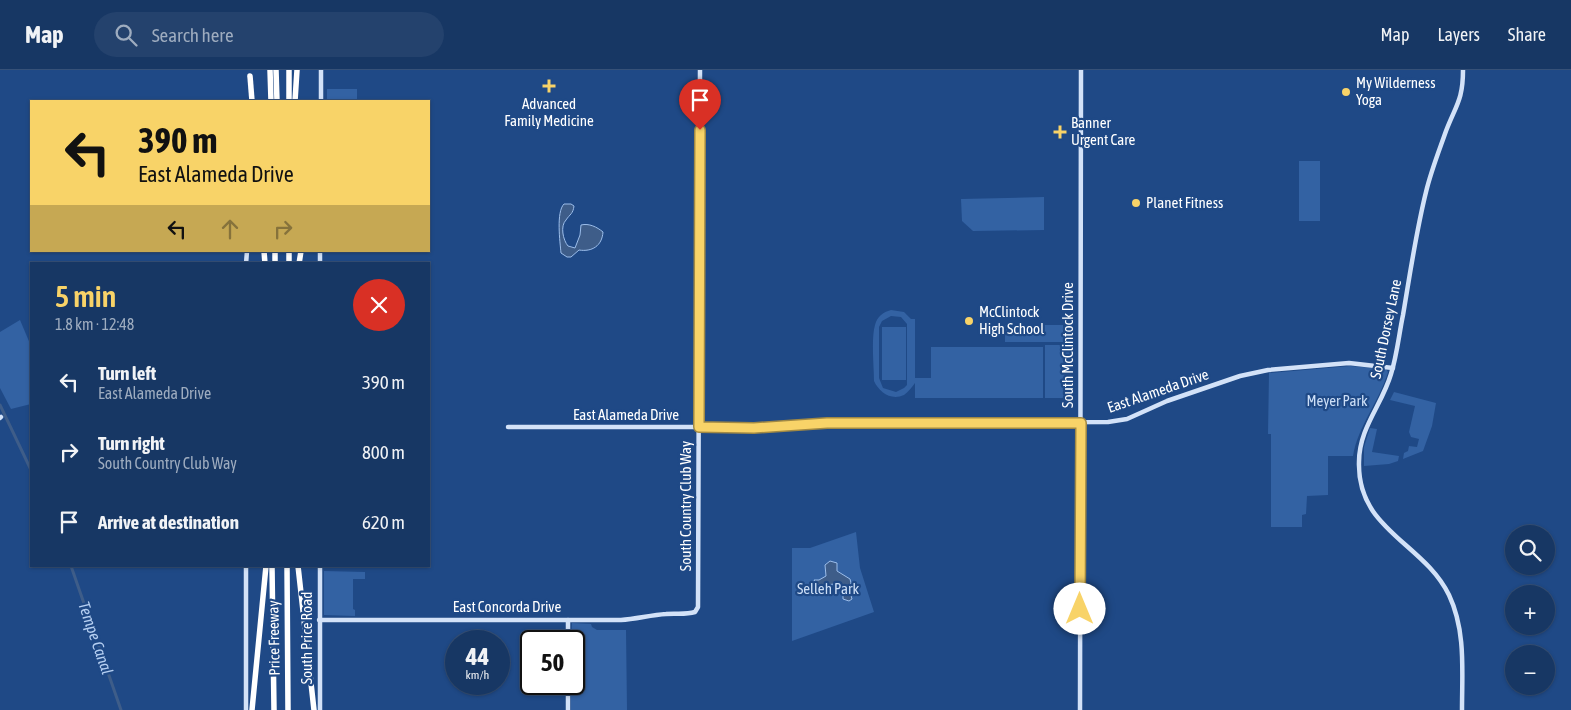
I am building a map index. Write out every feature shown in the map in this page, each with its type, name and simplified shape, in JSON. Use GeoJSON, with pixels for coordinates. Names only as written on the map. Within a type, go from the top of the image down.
{"type":"FeatureCollection","features":[{"type":"Feature","properties":{"kind":"highway"},"geometry":{"type":"LineString","coordinates":[[270,70],[271,100]]}},
{"type":"Feature","properties":{"kind":"highway"},"geometry":{"type":"LineString","coordinates":[[276,70],[277,100]]}},
{"type":"Feature","properties":{"kind":"highway"},"geometry":{"type":"LineString","coordinates":[[289,70],[289,100]]}},
{"type":"Feature","properties":{"kind":"highway"},"geometry":{"type":"LineString","coordinates":[[295,100],[297,70]]}},
{"type":"Feature","properties":{"kind":"highway"},"geometry":{"type":"LineString","coordinates":[[250,73],[250,100]]}},
{"type":"Feature","properties":{"kind":"highway"},"geometry":{"type":"LineString","coordinates":[[252,710],[266,567]]}},
{"type":"Feature","properties":{"kind":"highway","name":"Price Freeway"},"geometry":{"type":"LineString","coordinates":[[272,567],[274,710]]}},
{"type":"Feature","properties":{"kind":"highway","name":"Price Freeway"},"geometry":{"type":"LineString","coordinates":[[287,567],[288,710]]}},
{"type":"Feature","properties":{"kind":"highway"},"geometry":{"type":"LineString","coordinates":[[298,567],[314,710]]}},
{"type":"Feature","properties":{"kind":"street"},"geometry":{"type":"LineString","coordinates":[[321,70],[321,100]]}},
{"type":"Feature","properties":{"kind":"street","name":"South Country Club Way"},"geometry":{"type":"LineString","coordinates":[[695,612],[698,607],[700,70]]}},
{"type":"Feature","properties":{"kind":"street","name":"South McClintock Drive"},"geometry":{"type":"LineString","coordinates":[[1080,710],[1081,70]]}},
{"type":"Feature","properties":{"kind":"street","name":"South Dorsey Lane"},"geometry":{"type":"LineString","coordinates":[[1462,710],[1461,639],[1458,618],[1449,595],[1426,563],[1376,517],[1366,499],[1360,482],[1358,463],[1361,443],[1368,424],[1386,389],[1393,368],[1417,231],[1426,191],[1446,131],[1461,98],[1463,70]]}},
{"type":"Feature","properties":{"kind":"street","name":"East Alameda Drive"},"geometry":{"type":"LineString","coordinates":[[508,427],[754,428],[827,423],[1108,422],[1123,420],[1167,401],[1268,370],[1349,363],[1393,368]]}},
{"type":"Feature","properties":{"kind":"street"},"geometry":{"type":"LineString","coordinates":[[246,567],[246,710]]}},
{"type":"Feature","properties":{"kind":"street","name":"South Price Road"},"geometry":{"type":"LineString","coordinates":[[320,567],[320,710]]}},
{"type":"Feature","properties":{"kind":"street","name":"East Concorda Drive"},"geometry":{"type":"LineString","coordinates":[[319,620],[638,619],[666,614],[689,614],[695,612]]}},
{"type":"Feature","properties":{"kind":"street"},"geometry":{"type":"LineString","coordinates":[[568,620],[568,630]]}},
{"type":"Feature","properties":{"kind":"street"},"geometry":{"type":"LineString","coordinates":[[568,695],[568,710]]}},
{"type":"Feature","properties":{"kind":"green space"},"geometry":{"type":"Polygon","coordinates":[[[327,89],[357,89],[357,100],[327,100],[327,89]]]}},
{"type":"Feature","properties":{"kind":"green space"},"geometry":{"type":"Polygon","coordinates":[[[1299,161],[1320,161],[1320,221],[1299,221],[1299,161]]]}},
{"type":"Feature","properties":{"kind":"green space"},"geometry":{"type":"Polygon","coordinates":[[[1044,197],[1044,230],[973,231],[962,221],[961,199],[1044,197]]]}},
{"type":"Feature","properties":{"kind":"green space"},"geometry":{"type":"Polygon","coordinates":[[[888,311],[904,312],[911,319],[915,319],[915,378],[931,378],[931,347],[1043,347],[1043,398],[915,398],[915,383],[904,395],[899,397],[890,396],[882,392],[874,381],[874,331],[877,320],[888,311]],[[891,316],[882,321],[879,327],[879,378],[883,388],[896,392],[907,385],[907,324],[901,317],[891,316]]]}},
{"type":"Feature","properties":{"kind":"green space"},"geometry":{"type":"Polygon","coordinates":[[[20,320],[30,344],[30,404],[11,409],[0,388],[0,332],[20,320]]]}},
{"type":"Feature","properties":{"kind":"green space"},"geometry":{"type":"Polygon","coordinates":[[[1005,325],[1063,325],[1063,342],[1005,342],[1005,325]]]}},
{"type":"Feature","properties":{"kind":"green space"},"geometry":{"type":"Polygon","coordinates":[[[882,327],[906,327],[906,380],[882,380],[882,327]]]}},
{"type":"Feature","properties":{"kind":"green space"},"geometry":{"type":"Polygon","coordinates":[[[1045,345],[1071,345],[1071,398],[1045,398],[1045,345]]]}},
{"type":"Feature","properties":{"kind":"green space","name":"Meyer Park"},"geometry":{"type":"Polygon","coordinates":[[[1350,366],[1386,369],[1388,372],[1359,434],[1353,456],[1328,456],[1328,495],[1307,496],[1306,514],[1302,515],[1302,527],[1271,527],[1271,434],[1268,434],[1269,373],[1350,366]]]}},
{"type":"Feature","properties":{"kind":"green space"},"geometry":{"type":"Polygon","coordinates":[[[1394,392],[1436,403],[1432,426],[1423,451],[1403,459],[1404,453],[1408,451],[1409,446],[1417,447],[1419,439],[1411,437],[1409,432],[1415,406],[1390,400],[1394,392]]]}},
{"type":"Feature","properties":{"kind":"green space"},"geometry":{"type":"Polygon","coordinates":[[[1370,428],[1377,429],[1372,452],[1399,456],[1398,461],[1389,464],[1364,466],[1364,447],[1370,428]]]}},
{"type":"Feature","properties":{"kind":"green space","name":"Selleh Park"},"geometry":{"type":"Polygon","coordinates":[[[856,532],[860,568],[874,612],[792,641],[792,548],[810,548],[856,532]]]}},
{"type":"Feature","properties":{"kind":"green space"},"geometry":{"type":"Polygon","coordinates":[[[324,571],[365,572],[365,579],[353,579],[353,609],[355,610],[355,616],[324,615],[324,571]]]}},
{"type":"Feature","properties":{"kind":"green space"},"geometry":{"type":"Polygon","coordinates":[[[572,623],[591,624],[597,630],[626,630],[627,710],[571,710],[571,695],[585,695],[585,630],[572,630],[572,623]]]}},
{"type":"Feature","properties":{"kind":"shaded area"},"geometry":{"type":"Polygon","coordinates":[[[564,204],[574,206],[563,226],[564,237],[568,246],[575,248],[580,235],[581,225],[587,225],[603,232],[601,241],[596,247],[588,250],[579,250],[571,257],[561,253],[559,220],[564,204]]]}},
{"type":"Feature","properties":{"kind":"shaded area"},"geometry":{"type":"Polygon","coordinates":[[[830,561],[837,563],[837,571],[850,579],[849,589],[852,599],[849,601],[843,599],[843,591],[840,585],[822,586],[814,580],[819,580],[826,576],[825,565],[830,561]]]}},
{"type":"Feature","properties":{"kind":"waterway","name":"Tempe Canal"},"geometry":{"type":"LineString","coordinates":[[0,405],[30,468]]}},
{"type":"Feature","properties":{"kind":"waterway","name":"Tempe Canal"},"geometry":{"type":"LineString","coordinates":[[71,567],[121,710]]}},
{"type":"Feature","properties":{"kind":"place","name":"Advanced Family Medicine"},"geometry":{"type":"Point","coordinates":[549,86]}},
{"type":"Feature","properties":{"kind":"place","name":"My Wilderness Yoga"},"geometry":{"type":"Point","coordinates":[1346,92]}},
{"type":"Feature","properties":{"kind":"place","name":"Banner Urgent Care"},"geometry":{"type":"Point","coordinates":[1060,132]}},
{"type":"Feature","properties":{"kind":"place","name":"Planet Fitness"},"geometry":{"type":"Point","coordinates":[1136,203]}},
{"type":"Feature","properties":{"kind":"place","name":"McClintock High School"},"geometry":{"type":"Point","coordinates":[969,321]}},
{"type":"Feature","properties":{"kind":"route"},"geometry":{"type":"LineString","coordinates":[[700,130],[699,427],[754,428],[799,423],[1081,423],[1080,609]]}}]}
